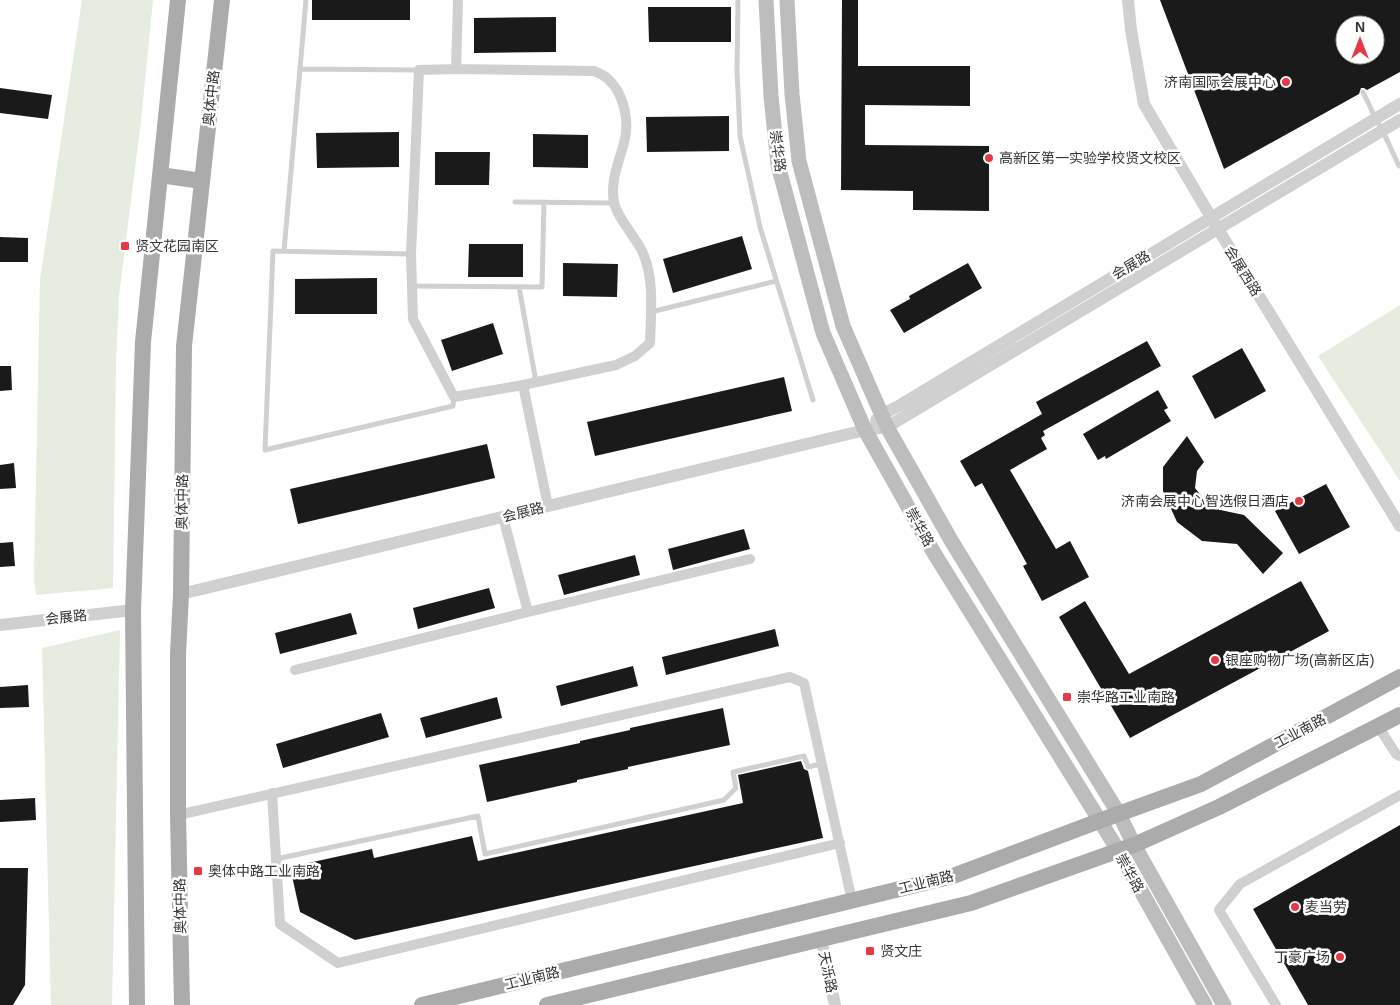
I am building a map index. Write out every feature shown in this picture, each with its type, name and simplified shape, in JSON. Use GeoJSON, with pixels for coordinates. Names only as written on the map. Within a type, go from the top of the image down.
{"type":"FeatureCollection","features":[{"type":"Feature","properties":{"kind":"main road"},"geometry":{"type":"LineString","coordinates":[[137,1005],[132,610],[143,342],[178,0]]}},
{"type":"Feature","properties":{"kind":"main road","name":"奥体中路"},"geometry":{"type":"LineString","coordinates":[[182,1005],[178,815],[178,654],[181,594],[184,346],[222,0]]}},
{"type":"Feature","properties":{"kind":"main road","name":"崇华路"},"geometry":{"type":"LineString","coordinates":[[766,0],[771,96],[778,165],[823,333],[865,430],[934,553],[1118,850],[1205,1005]]}},
{"type":"Feature","properties":{"kind":"main road","name":"崇华路"},"geometry":{"type":"LineString","coordinates":[[787,0],[792,94],[799,161],[842,326],[884,421],[952,542],[1119,814],[1134,845],[1224,1005]]}},
{"type":"Feature","properties":{"kind":"main road"},"geometry":{"type":"LineString","coordinates":[[160,175],[202,181]]}},
{"type":"Feature","properties":{"kind":"main road","name":"工业南路"},"geometry":{"type":"LineString","coordinates":[[422,1005],[953,876],[1099,820],[1201,784],[1400,678]]}},
{"type":"Feature","properties":{"kind":"main road"},"geometry":{"type":"LineString","coordinates":[[546,1005],[971,904],[1134,845],[1219,807],[1400,715]]}},
{"type":"Feature","properties":{"kind":"street"},"geometry":{"type":"LineString","coordinates":[[456,69],[458,0]]}},
{"type":"Feature","properties":{"kind":"street","name":"会展西路"},"geometry":{"type":"LineString","coordinates":[[1128,0],[1131,30],[1144,104],[1218,229],[1400,526]]}},
{"type":"Feature","properties":{"kind":"street"},"geometry":{"type":"LineString","coordinates":[[456,69],[594,71],[608,79],[619,95],[626,110],[626,123],[625,140],[615,169],[614,202],[641,249],[646,263],[650,288],[650,343],[635,356],[616,366],[523,385],[454,396],[413,319],[411,254],[419,70],[456,69]]}},
{"type":"Feature","properties":{"kind":"street","name":"会展路"},"geometry":{"type":"LineString","coordinates":[[884,421],[902,404],[1400,104]]}},
{"type":"Feature","properties":{"kind":"street","name":"会展路"},"geometry":{"type":"LineString","coordinates":[[181,594],[865,430],[884,421],[1218,229],[1400,120]]}},
{"type":"Feature","properties":{"kind":"street"},"geometry":{"type":"LineString","coordinates":[[523,385],[548,506]]}},
{"type":"Feature","properties":{"kind":"street"},"geometry":{"type":"LineString","coordinates":[[503,517],[528,612]]}},
{"type":"Feature","properties":{"kind":"street"},"geometry":{"type":"LineString","coordinates":[[295,670],[750,559]]}},
{"type":"Feature","properties":{"kind":"street","name":"会展路"},"geometry":{"type":"LineString","coordinates":[[0,625],[132,610]]}},
{"type":"Feature","properties":{"kind":"street"},"geometry":{"type":"LineString","coordinates":[[178,815],[765,681],[790,677],[804,683],[852,901]]}},
{"type":"Feature","properties":{"kind":"street"},"geometry":{"type":"LineString","coordinates":[[1378,726],[1396,754],[1400,756]]}},
{"type":"Feature","properties":{"kind":"street"},"geometry":{"type":"LineString","coordinates":[[272,793],[280,924],[338,963],[840,843]]}},
{"type":"Feature","properties":{"kind":"street"},"geometry":{"type":"LineString","coordinates":[[1272,1004],[1219,910],[1240,884],[1400,795]]}},
{"type":"Feature","properties":{"kind":"street","name":"天泺路"},"geometry":{"type":"LineString","coordinates":[[821,939],[835,1005]]}},
{"type":"Feature","properties":{"kind":"lane"},"geometry":{"type":"LineString","coordinates":[[284,251],[290,162],[306,0]]}},
{"type":"Feature","properties":{"kind":"lane"},"geometry":{"type":"LineString","coordinates":[[738,0],[737,70],[740,136],[760,227],[813,400]]}},
{"type":"Feature","properties":{"kind":"lane"},"geometry":{"type":"LineString","coordinates":[[300,69],[419,70]]}},
{"type":"Feature","properties":{"kind":"lane"},"geometry":{"type":"LineString","coordinates":[[1363,92],[1399,166]]}},
{"type":"Feature","properties":{"kind":"lane"},"geometry":{"type":"LineString","coordinates":[[515,202],[614,202]]}},
{"type":"Feature","properties":{"kind":"lane"},"geometry":{"type":"LineString","coordinates":[[412,286],[542,287],[544,202]]}},
{"type":"Feature","properties":{"kind":"lane"},"geometry":{"type":"LineString","coordinates":[[411,254],[273,251],[265,450],[453,406],[454,396]]}},
{"type":"Feature","properties":{"kind":"lane"},"geometry":{"type":"LineString","coordinates":[[651,312],[776,281]]}},
{"type":"Feature","properties":{"kind":"lane"},"geometry":{"type":"LineString","coordinates":[[519,287],[536,382]]}},
{"type":"Feature","properties":{"kind":"lane"},"geometry":{"type":"LineString","coordinates":[[275,859],[478,816],[485,854],[724,800],[736,788],[733,772],[804,756],[808,768],[822,763]]}},
{"type":"Feature","properties":{"kind":"shaded area"},"geometry":{"type":"Polygon","coordinates":[[[82,0],[153,0],[141,121],[119,295],[116,362],[113,588],[36,595],[34,579],[40,280],[82,0]]]}},
{"type":"Feature","properties":{"kind":"shaded area"},"geometry":{"type":"Polygon","coordinates":[[[1400,305],[1400,481],[1318,356],[1400,305]]]}},
{"type":"Feature","properties":{"kind":"shaded area"},"geometry":{"type":"Polygon","coordinates":[[[120,630],[112,1005],[51,1005],[42,648],[120,630]]]}},
{"type":"Feature","properties":{"kind":"building"},"geometry":{"type":"Polygon","coordinates":[[[312,0],[410,0],[410,20],[312,20],[312,0]]]}},
{"type":"Feature","properties":{"kind":"building"},"geometry":{"type":"Polygon","coordinates":[[[842,0],[858,0],[858,66],[970,66],[970,106],[865,105],[865,145],[989,146],[989,211],[913,210],[913,191],[841,190],[842,0]]]}},
{"type":"Feature","properties":{"kind":"building","name":"济南国际会展中心"},"geometry":{"type":"Polygon","coordinates":[[[1160,0],[1400,0],[1400,72],[1367,90],[1361,88],[1359,94],[1224,169],[1160,0]]]}},
{"type":"Feature","properties":{"kind":"building"},"geometry":{"type":"Polygon","coordinates":[[[648,7],[731,7],[731,42],[649,42],[648,7]]]}},
{"type":"Feature","properties":{"kind":"building"},"geometry":{"type":"Polygon","coordinates":[[[556,17],[556,52],[474,53],[474,18],[556,17]]]}},
{"type":"Feature","properties":{"kind":"building"},"geometry":{"type":"Polygon","coordinates":[[[0,88],[52,95],[48,119],[0,113],[0,88]]]}},
{"type":"Feature","properties":{"kind":"building"},"geometry":{"type":"Polygon","coordinates":[[[729,116],[729,151],[647,152],[646,117],[729,116]]]}},
{"type":"Feature","properties":{"kind":"building"},"geometry":{"type":"Polygon","coordinates":[[[399,132],[399,167],[317,168],[316,133],[399,132]]]}},
{"type":"Feature","properties":{"kind":"building"},"geometry":{"type":"Polygon","coordinates":[[[533,134],[588,135],[588,168],[533,167],[533,134]]]}},
{"type":"Feature","properties":{"kind":"building"},"geometry":{"type":"Polygon","coordinates":[[[435,152],[490,152],[489,185],[435,185],[435,152]]]}},
{"type":"Feature","properties":{"kind":"building"},"geometry":{"type":"Polygon","coordinates":[[[742,236],[752,269],[673,293],[663,259],[742,236]]]}},
{"type":"Feature","properties":{"kind":"building"},"geometry":{"type":"Polygon","coordinates":[[[0,237],[28,238],[28,262],[0,262],[0,237]]]}},
{"type":"Feature","properties":{"kind":"building"},"geometry":{"type":"Polygon","coordinates":[[[469,244],[523,244],[523,277],[468,277],[469,244]]]}},
{"type":"Feature","properties":{"kind":"building"},"geometry":{"type":"Polygon","coordinates":[[[563,263],[618,264],[617,297],[563,296],[563,263]]]}},
{"type":"Feature","properties":{"kind":"building"},"geometry":{"type":"Polygon","coordinates":[[[968,263],[982,288],[904,333],[890,310],[910,299],[909,296],[968,263]]]}},
{"type":"Feature","properties":{"kind":"building"},"geometry":{"type":"Polygon","coordinates":[[[377,278],[377,314],[295,314],[295,279],[377,278]]]}},
{"type":"Feature","properties":{"kind":"building"},"geometry":{"type":"Polygon","coordinates":[[[493,323],[503,354],[452,371],[441,340],[493,323]]]}},
{"type":"Feature","properties":{"kind":"building"},"geometry":{"type":"Polygon","coordinates":[[[1147,341],[1161,366],[1043,431],[1045,435],[1041,438],[1047,449],[1010,470],[1056,549],[1070,541],[1089,577],[1042,601],[1023,566],[1027,564],[982,483],[975,487],[960,461],[1042,414],[1036,402],[1147,341]]]}},
{"type":"Feature","properties":{"kind":"building"},"geometry":{"type":"Polygon","coordinates":[[[1242,348],[1266,391],[1215,419],[1192,376],[1242,348]]]}},
{"type":"Feature","properties":{"kind":"building"},"geometry":{"type":"Polygon","coordinates":[[[0,366],[11,366],[12,390],[0,391],[0,366]]]}},
{"type":"Feature","properties":{"kind":"building"},"geometry":{"type":"Polygon","coordinates":[[[784,377],[792,411],[595,456],[587,422],[784,377]]]}},
{"type":"Feature","properties":{"kind":"building"},"geometry":{"type":"Polygon","coordinates":[[[1158,390],[1168,408],[1164,410],[1171,421],[1106,459],[1105,456],[1098,460],[1083,434],[1158,390]]]}},
{"type":"Feature","properties":{"kind":"building"},"geometry":{"type":"Polygon","coordinates":[[[1187,436],[1204,462],[1197,471],[1195,488],[1211,508],[1244,515],[1283,553],[1263,574],[1237,544],[1202,541],[1177,522],[1163,491],[1163,467],[1187,436]]]}},
{"type":"Feature","properties":{"kind":"building"},"geometry":{"type":"Polygon","coordinates":[[[487,444],[495,478],[298,524],[290,489],[487,444]]]}},
{"type":"Feature","properties":{"kind":"building"},"geometry":{"type":"Polygon","coordinates":[[[14,463],[16,488],[0,489],[0,465],[14,463]]]}},
{"type":"Feature","properties":{"kind":"building"},"geometry":{"type":"Polygon","coordinates":[[[1326,484],[1350,527],[1299,554],[1275,511],[1326,484]]]}},
{"type":"Feature","properties":{"kind":"building"},"geometry":{"type":"Polygon","coordinates":[[[744,529],[750,549],[673,570],[668,549],[744,529]]]}},
{"type":"Feature","properties":{"kind":"building"},"geometry":{"type":"Polygon","coordinates":[[[13,542],[15,566],[0,567],[0,543],[13,542]]]}},
{"type":"Feature","properties":{"kind":"building"},"geometry":{"type":"Polygon","coordinates":[[[635,555],[640,575],[564,595],[558,575],[635,555]]]}},
{"type":"Feature","properties":{"kind":"building","name":"银座购物广场(高新区店)"},"geometry":{"type":"Polygon","coordinates":[[[1301,581],[1329,631],[1130,738],[1059,617],[1085,601],[1129,674],[1301,581]]]}},
{"type":"Feature","properties":{"kind":"building"},"geometry":{"type":"Polygon","coordinates":[[[489,588],[495,608],[418,629],[413,608],[489,588]]]}},
{"type":"Feature","properties":{"kind":"building"},"geometry":{"type":"Polygon","coordinates":[[[351,613],[357,634],[280,654],[275,633],[351,613]]]}},
{"type":"Feature","properties":{"kind":"building"},"geometry":{"type":"Polygon","coordinates":[[[775,629],[779,646],[666,675],[662,657],[775,629]]]}},
{"type":"Feature","properties":{"kind":"building"},"geometry":{"type":"Polygon","coordinates":[[[633,666],[638,686],[561,706],[556,686],[633,666]]]}},
{"type":"Feature","properties":{"kind":"building"},"geometry":{"type":"Polygon","coordinates":[[[28,685],[29,707],[0,708],[0,687],[28,685]]]}},
{"type":"Feature","properties":{"kind":"building"},"geometry":{"type":"Polygon","coordinates":[[[497,697],[502,718],[426,738],[420,718],[497,697]]]}},
{"type":"Feature","properties":{"kind":"building"},"geometry":{"type":"Polygon","coordinates":[[[723,708],[730,745],[628,767],[628,769],[577,780],[577,782],[487,802],[479,765],[580,743],[580,741],[630,730],[630,728],[723,708]]]}},
{"type":"Feature","properties":{"kind":"building"},"geometry":{"type":"Polygon","coordinates":[[[381,713],[389,737],[283,768],[276,744],[381,713]]]}},
{"type":"Feature","properties":{"kind":"building"},"geometry":{"type":"Polygon","coordinates":[[[801,761],[804,769],[808,771],[823,838],[355,940],[300,912],[290,867],[372,849],[374,858],[472,836],[478,861],[743,803],[738,775],[801,761]]]}},
{"type":"Feature","properties":{"kind":"building"},"geometry":{"type":"Polygon","coordinates":[[[35,798],[36,820],[0,822],[0,800],[35,798]]]}},
{"type":"Feature","properties":{"kind":"building","name":"丁豪广场"},"geometry":{"type":"Polygon","coordinates":[[[1400,825],[1400,1005],[1308,1005],[1253,909],[1400,825]]]}},
{"type":"Feature","properties":{"kind":"building"},"geometry":{"type":"Polygon","coordinates":[[[0,868],[28,868],[25,985],[13,1005],[0,1005],[0,868]]]}},
{"type":"Feature","properties":{"kind":"place","name":"济南国际会展中心"},"geometry":{"type":"Point","coordinates":[1286,82]}},
{"type":"Feature","properties":{"kind":"place","name":"高新区第一实验学校贤文校区"},"geometry":{"type":"Point","coordinates":[989,158]}},
{"type":"Feature","properties":{"kind":"place","name":"贤文花园南区"},"geometry":{"type":"Point","coordinates":[125,246]}},
{"type":"Feature","properties":{"kind":"place","name":"济南会展中心智选假日酒店"},"geometry":{"type":"Point","coordinates":[1299,501]}},
{"type":"Feature","properties":{"kind":"place","name":"银座购物广场(高新区店)"},"geometry":{"type":"Point","coordinates":[1215,660]}},
{"type":"Feature","properties":{"kind":"place","name":"崇华路工业南路"},"geometry":{"type":"Point","coordinates":[1067,697]}},
{"type":"Feature","properties":{"kind":"place","name":"奥体中路工业南路"},"geometry":{"type":"Point","coordinates":[198,871]}},
{"type":"Feature","properties":{"kind":"place","name":"麦当劳"},"geometry":{"type":"Point","coordinates":[1295,907]}},
{"type":"Feature","properties":{"kind":"place","name":"贤文庄"},"geometry":{"type":"Point","coordinates":[870,951]}},
{"type":"Feature","properties":{"kind":"place","name":"丁豪广场"},"geometry":{"type":"Point","coordinates":[1340,957]}}]}
